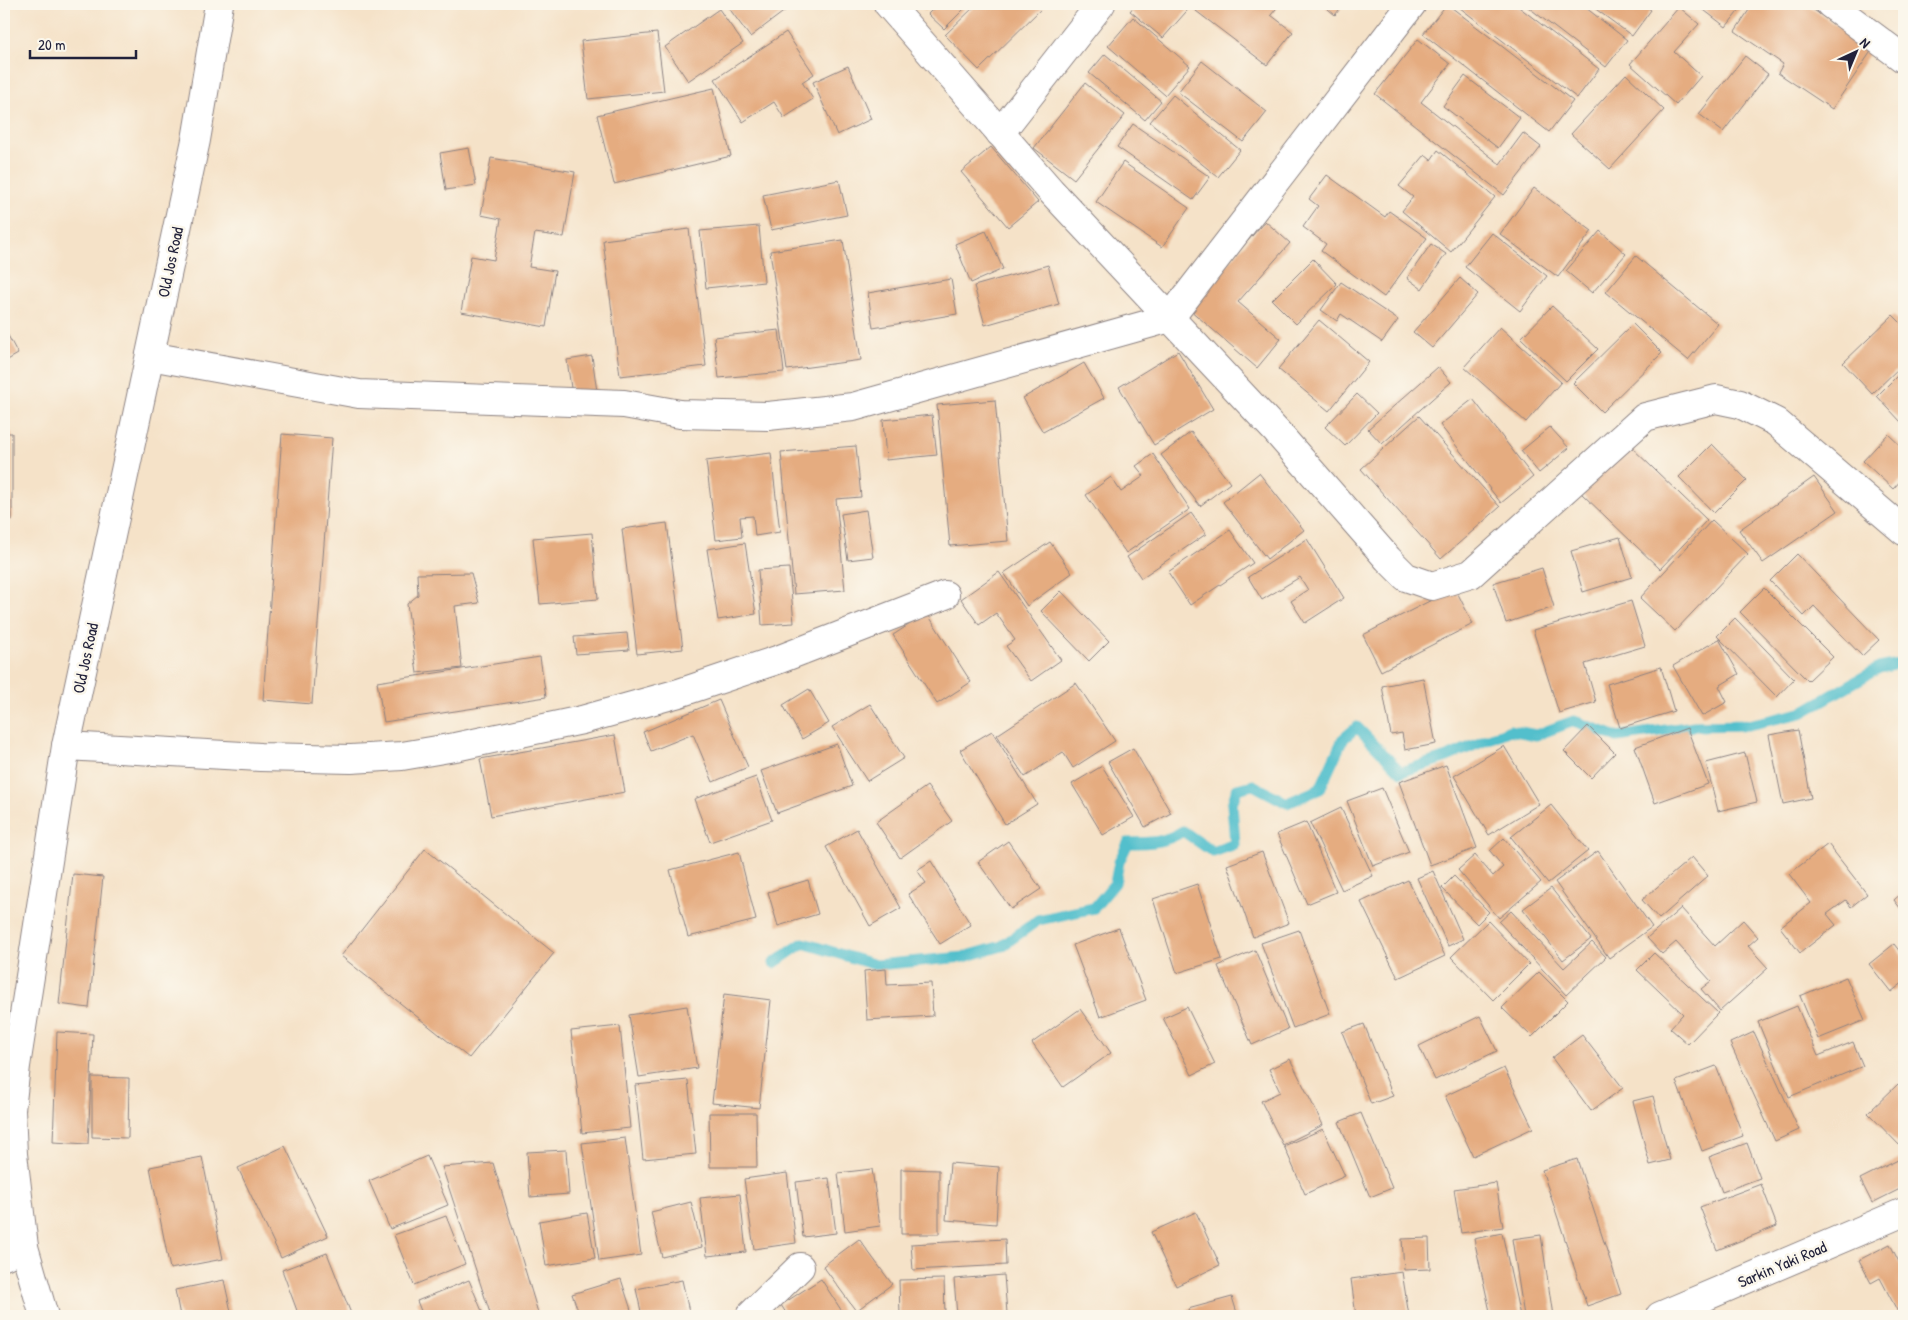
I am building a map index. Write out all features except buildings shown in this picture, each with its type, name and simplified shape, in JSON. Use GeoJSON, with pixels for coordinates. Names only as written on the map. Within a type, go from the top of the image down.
{"type":"FeatureCollection","features":[{"type":"Feature","properties":{"kind":"street","name":"Old Jos Road"},"geometry":{"type":"LineString","coordinates":[[44,1316],[14,1252],[11,1110],[16,1066],[66,746],[196,140],[219,4]]}},
{"type":"Feature","properties":{"kind":"street"},"geometry":{"type":"LineString","coordinates":[[888,4],[1051,191],[1276,431],[1406,577],[1432,586],[1471,574],[1645,417],[1716,399],[1740,404],[1776,422],[1904,531]]}},
{"type":"Feature","properties":{"kind":"street"},"geometry":{"type":"LineString","coordinates":[[1000,133],[1101,4]]}},
{"type":"Feature","properties":{"kind":"street"},"geometry":{"type":"LineString","coordinates":[[150,356],[359,394],[624,404],[680,414],[768,416],[854,407],[1170,318],[1412,4]]}},
{"type":"Feature","properties":{"kind":"street"},"geometry":{"type":"LineString","coordinates":[[1830,4],[1904,60]]}},
{"type":"Feature","properties":{"kind":"street"},"geometry":{"type":"LineString","coordinates":[[66,746],[260,757],[351,759],[402,756],[456,747],[582,720],[679,693],[780,659],[945,595]]}},
{"type":"Feature","properties":{"kind":"street","name":"Sarkin Yaki Road"},"geometry":{"type":"LineString","coordinates":[[1660,1316],[1904,1212]]}},
{"type":"Feature","properties":{"kind":"street"},"geometry":{"type":"LineString","coordinates":[[750,1316],[800,1267]]}},
{"type":"Feature","properties":{"kind":"waterway"},"geometry":{"type":"LineString","coordinates":[[774,963],[803,943],[876,965],[964,957],[1002,946],[1038,920],[1094,908],[1115,883],[1119,862],[1128,843],[1157,841],[1169,838],[1183,831],[1213,852],[1235,844],[1232,804],[1237,789],[1253,785],[1287,803],[1320,789],[1343,739],[1357,727],[1401,772],[1447,757],[1510,730],[1536,735],[1574,721],[1617,737],[1694,726],[1748,725],[1801,713],[1879,668],[1904,663]]}}]}
